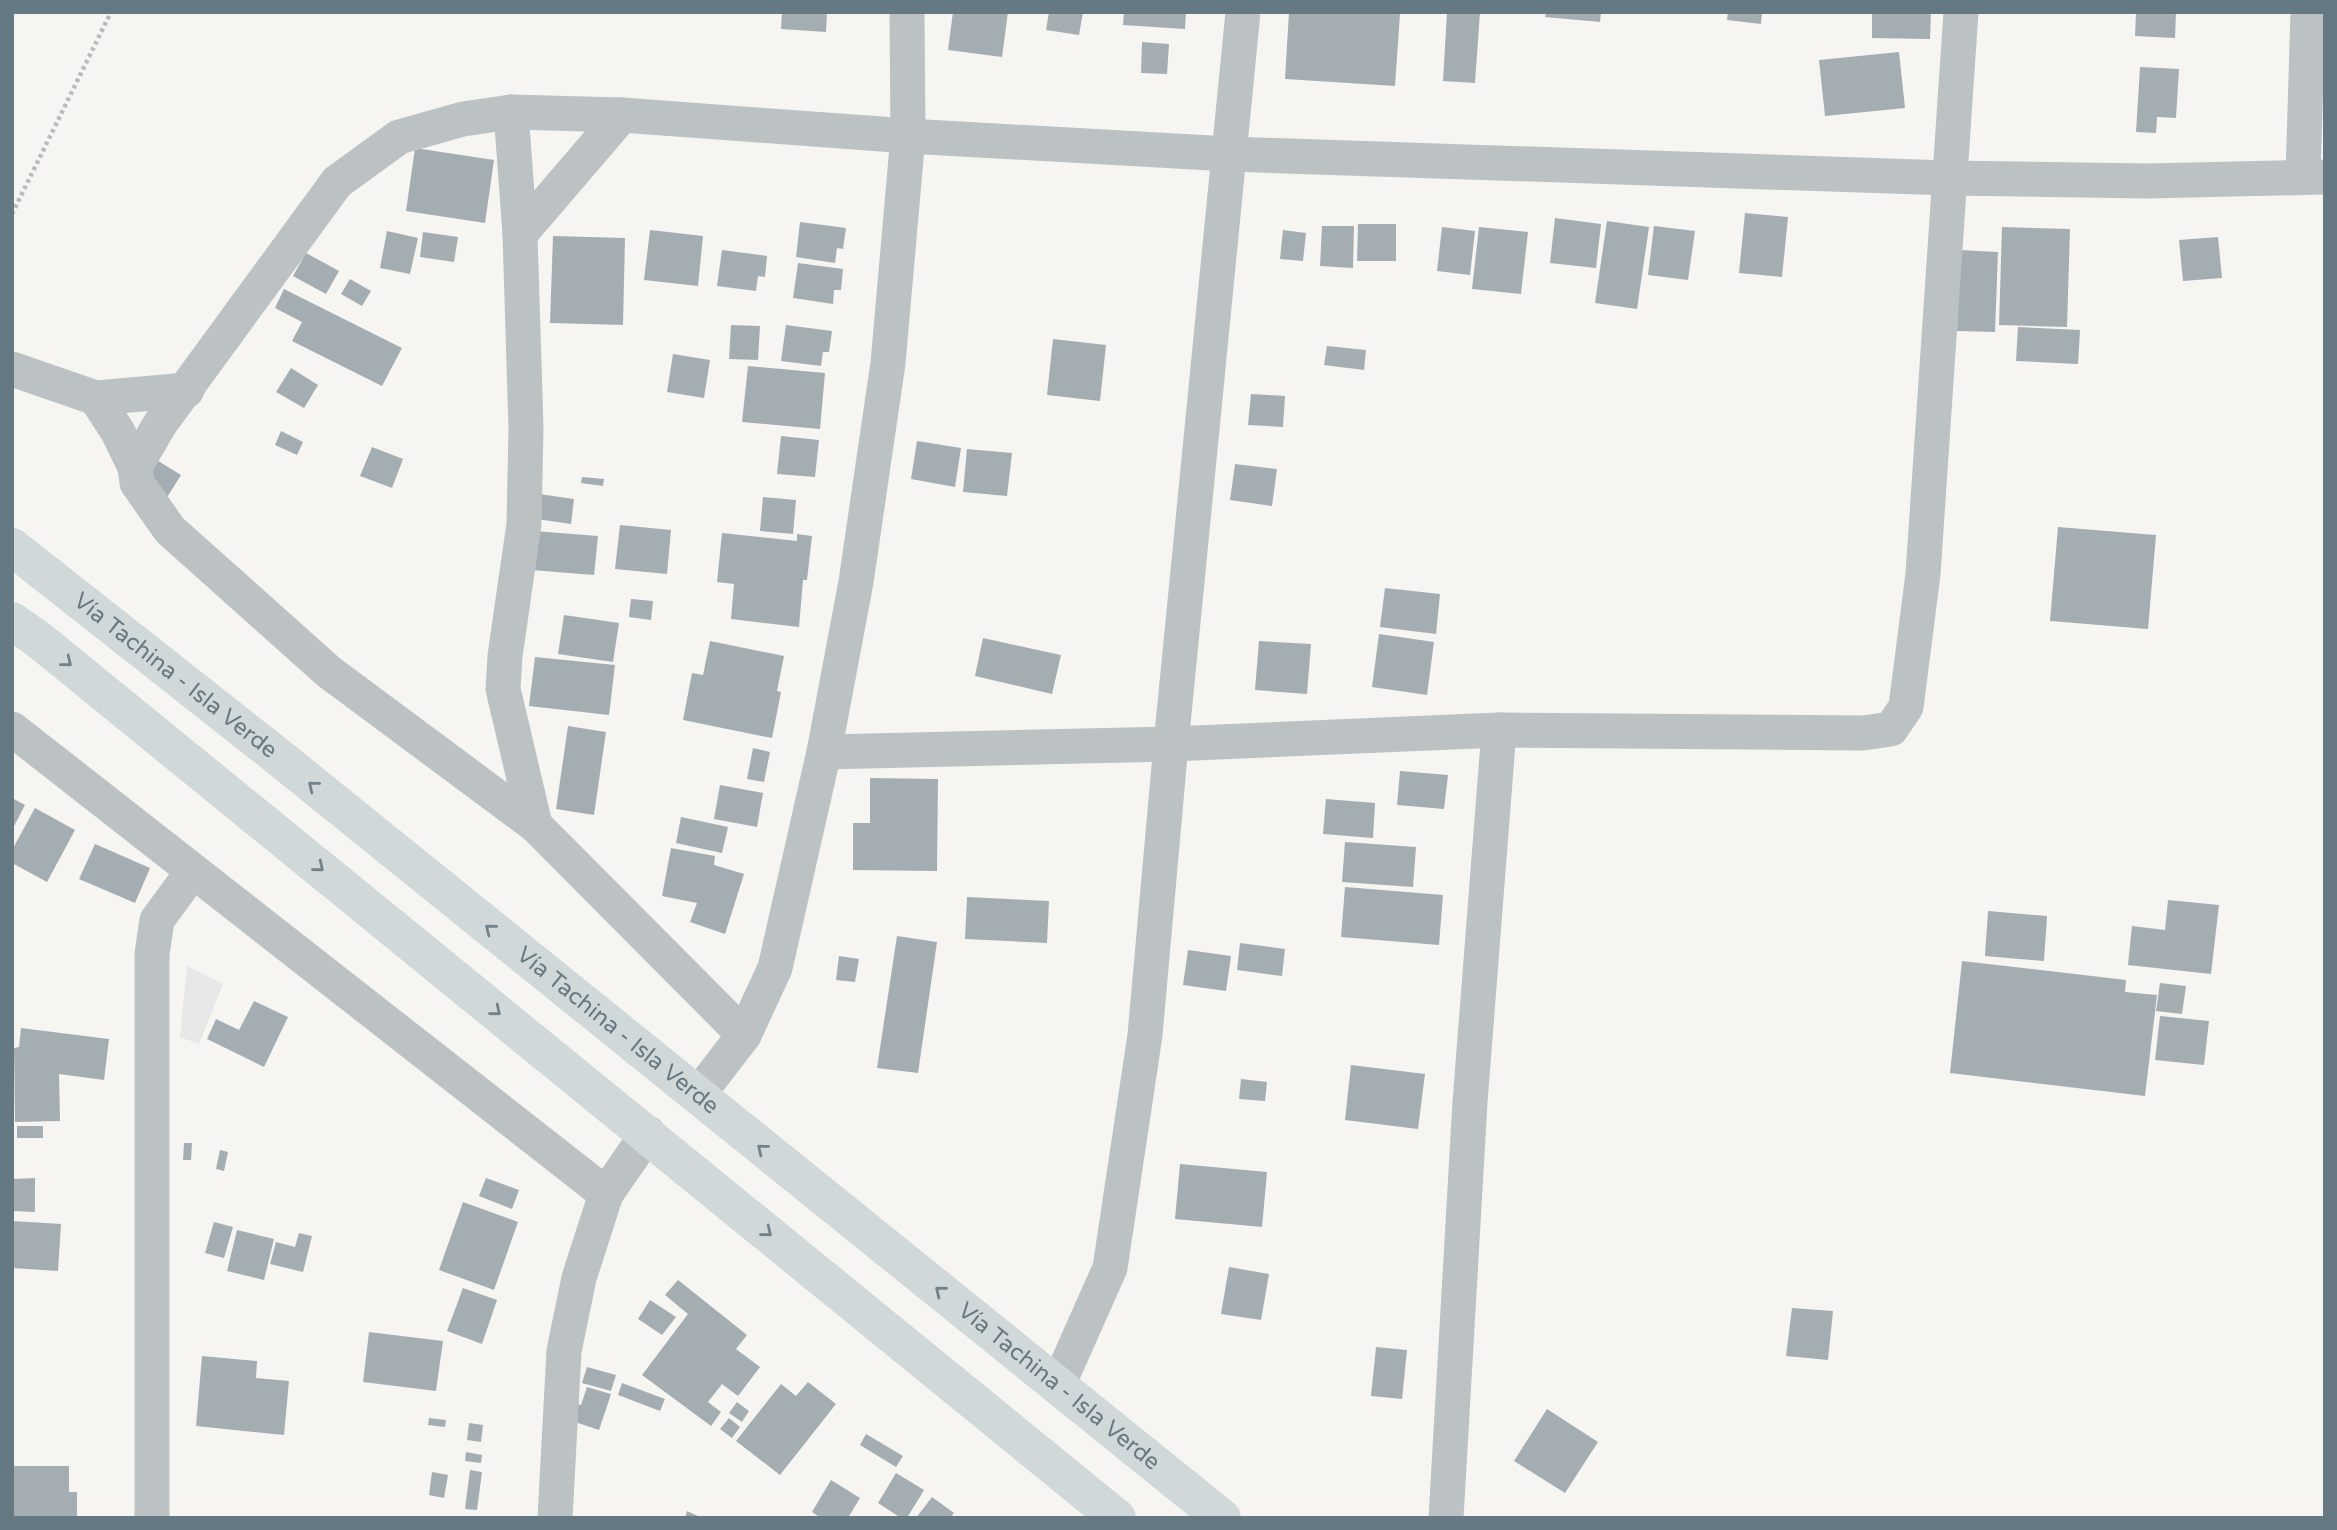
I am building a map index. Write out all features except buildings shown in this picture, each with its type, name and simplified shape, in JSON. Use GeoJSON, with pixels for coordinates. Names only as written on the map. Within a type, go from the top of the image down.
{"type":"FeatureCollection","features":[{"type":"Feature","properties":{"kind":"main road","name":"Vía Tachina - Isla Verde"},"geometry":{"type":"LineString","coordinates":[[12,547],[276,755],[1223,1518]]}},
{"type":"Feature","properties":{"kind":"main road"},"geometry":{"type":"LineString","coordinates":[[12,621],[61,657],[648,1133],[1116,1518]]}},
{"type":"Feature","properties":{"kind":"street"},"geometry":{"type":"LineString","coordinates":[[697,1096],[744,1035],[775,968],[824,752],[856,582],[888,363],[908,136],[907,12]]}},
{"type":"Feature","properties":{"kind":"street"},"geometry":{"type":"LineString","coordinates":[[1058,1385],[1110,1268],[1145,1035],[1243,12]]}},
{"type":"Feature","properties":{"kind":"street"},"geometry":{"type":"LineString","coordinates":[[824,752],[1171,744],[1499,730],[1863,733],[1891,729],[1906,707],[1923,574],[1961,12]]}},
{"type":"Feature","properties":{"kind":"street"},"geometry":{"type":"LineString","coordinates":[[135,467],[160,424],[337,182],[399,137],[463,119],[511,112],[622,115],[908,136],[1229,154],[1949,178],[2148,181],[2314,177],[2308,12]]}},
{"type":"Feature","properties":{"kind":"street"},"geometry":{"type":"LineString","coordinates":[[511,112],[520,234],[526,428],[524,523],[505,656],[503,689],[535,825]]}},
{"type":"Feature","properties":{"kind":"street"},"geometry":{"type":"LineString","coordinates":[[520,234],[622,115]]}},
{"type":"Feature","properties":{"kind":"street"},"geometry":{"type":"LineString","coordinates":[[12,369],[96,398],[187,390]]}},
{"type":"Feature","properties":{"kind":"street"},"geometry":{"type":"LineString","coordinates":[[96,398],[118,432],[135,467],[137,483],[170,530],[329,672],[535,825],[744,1035]]}},
{"type":"Feature","properties":{"kind":"street"},"geometry":{"type":"LineString","coordinates":[[12,729],[606,1194]]}},
{"type":"Feature","properties":{"kind":"street"},"geometry":{"type":"LineString","coordinates":[[1446,1518],[1470,1102],[1499,730]]}},
{"type":"Feature","properties":{"kind":"street"},"geometry":{"type":"LineString","coordinates":[[152,1518],[152,954],[157,920],[193,871]]}},
{"type":"Feature","properties":{"kind":"street"},"geometry":{"type":"LineString","coordinates":[[555,1518],[565,1351],[579,1278],[606,1194],[648,1133]]}},
{"type":"Feature","properties":{"kind":"path"},"geometry":{"type":"LineString","coordinates":[[12,215],[111,12]]}},
{"type":"Feature","properties":{"kind":"shaded area"},"geometry":{"type":"Polygon","coordinates":[[[187,966],[223,984],[199,1044],[180,1037],[187,966]]]}}]}
